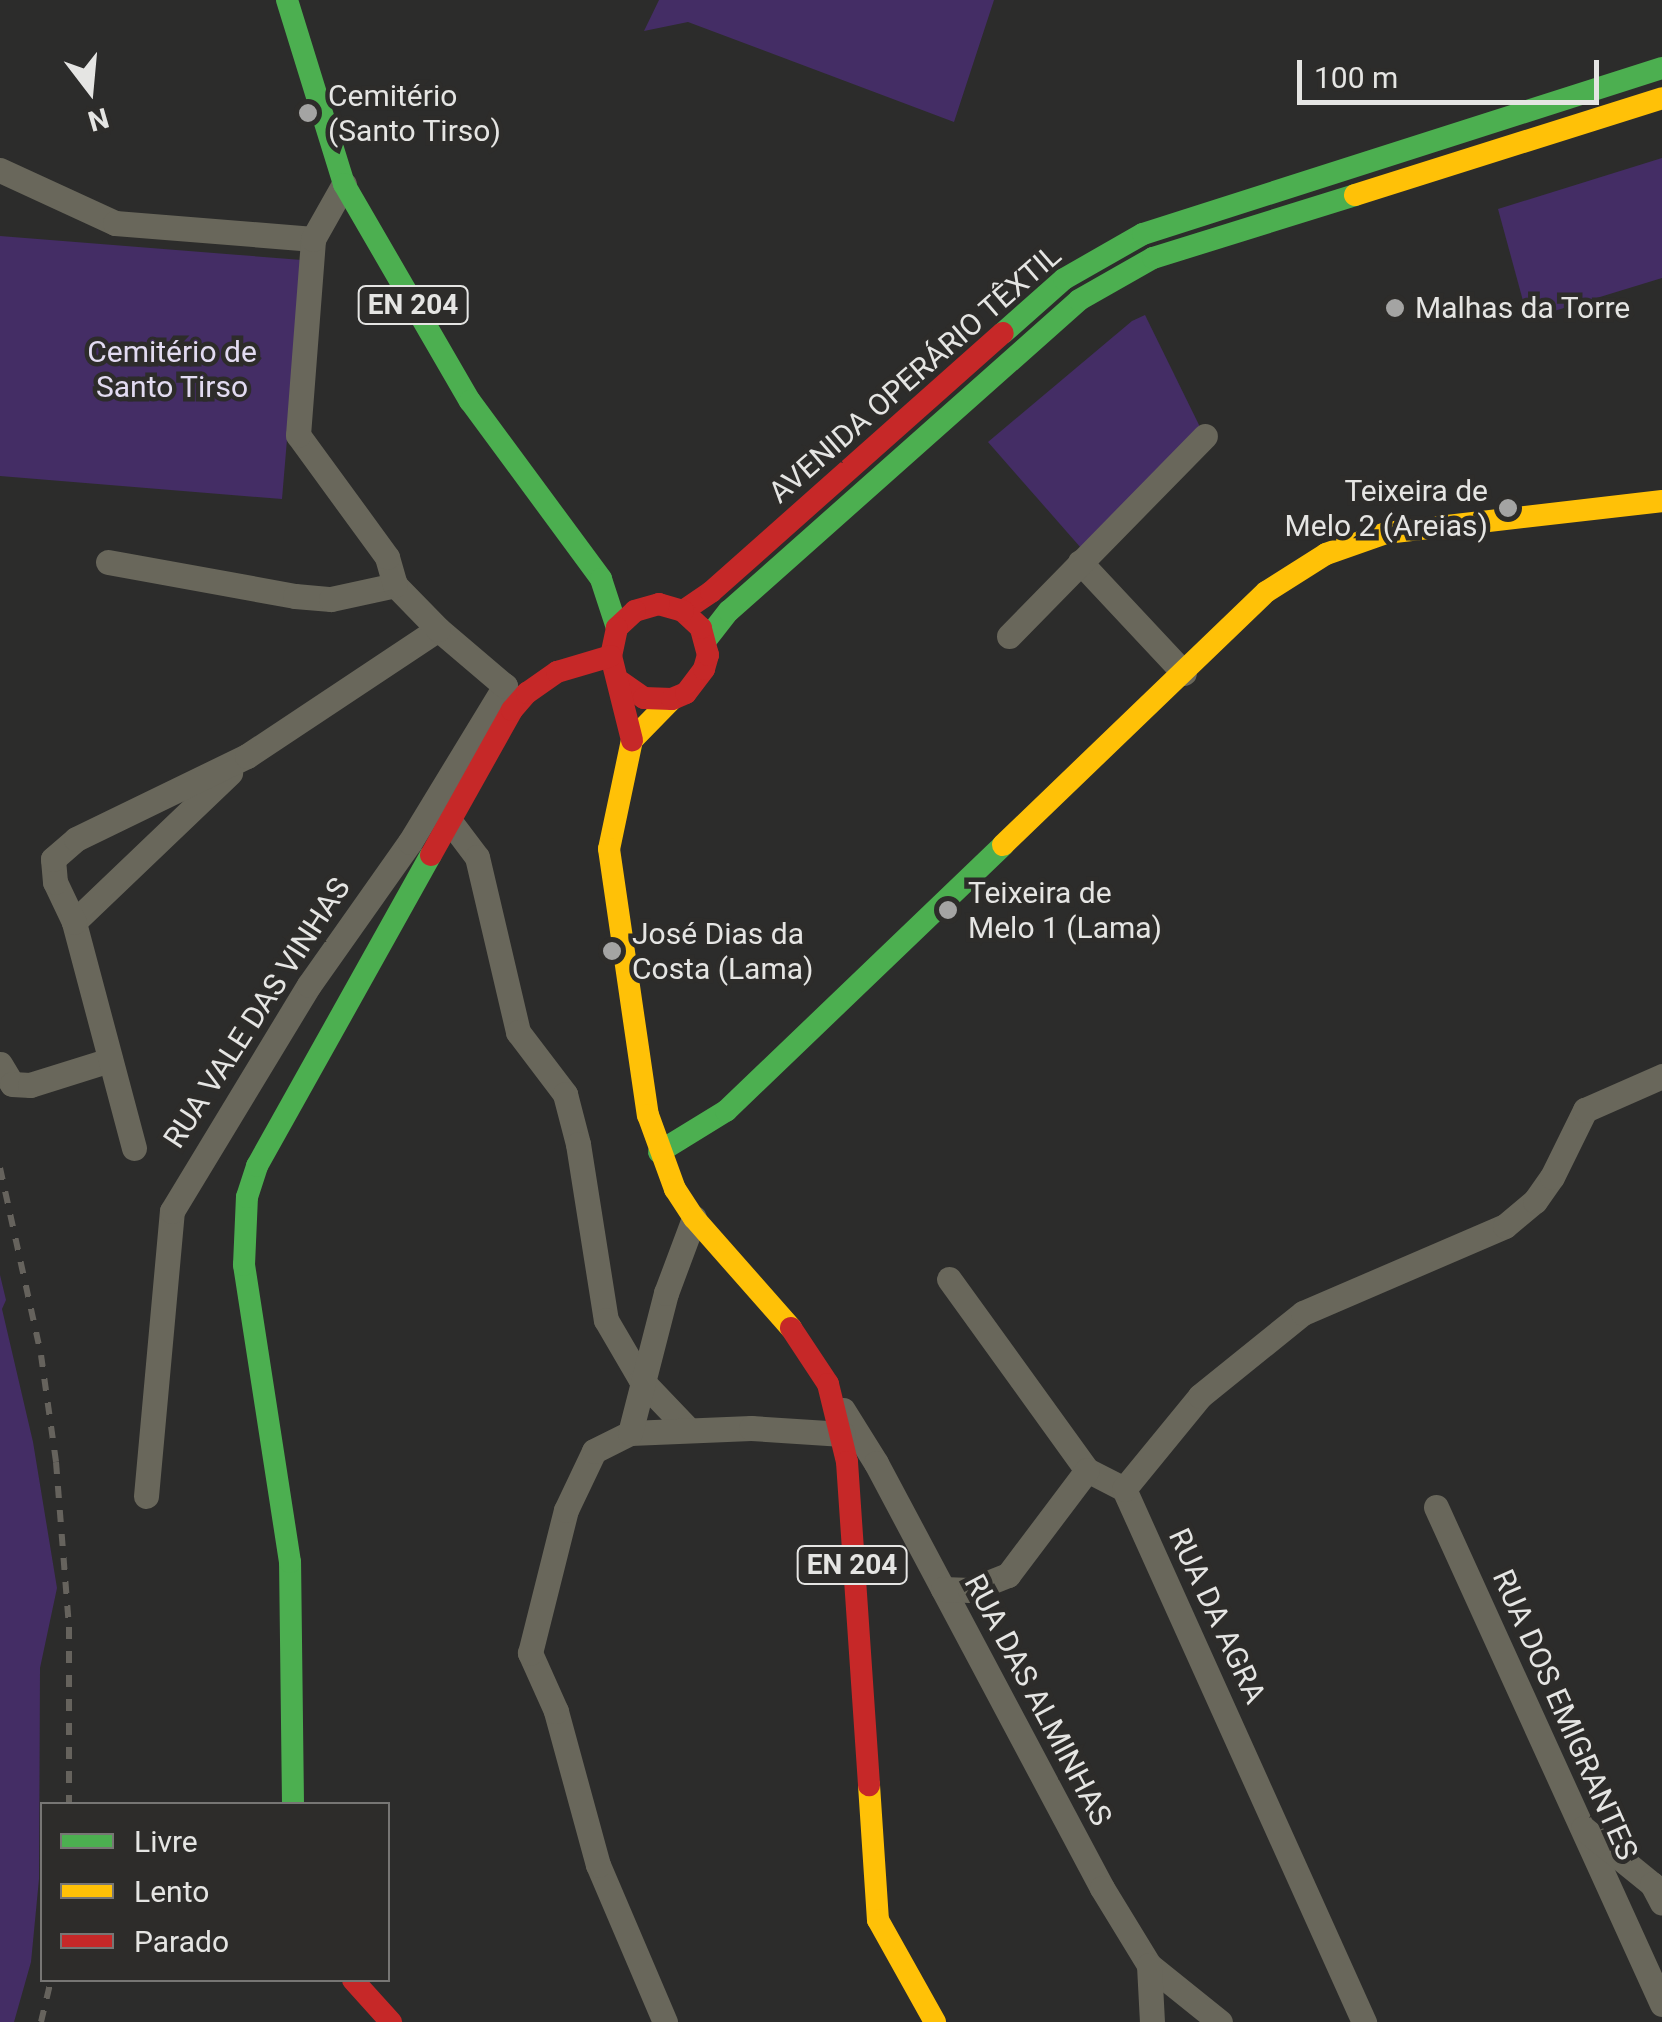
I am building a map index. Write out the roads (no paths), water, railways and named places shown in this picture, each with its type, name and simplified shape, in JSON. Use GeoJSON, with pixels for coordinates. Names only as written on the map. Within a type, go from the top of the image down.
{"type":"FeatureCollection","features":[{"type":"Feature","properties":{"kind":"street","name":"EN 204"},"geometry":{"type":"LineString","coordinates":[[287,0],[344,184],[470,401],[600,580],[617,628]]}},
{"type":"Feature","properties":{"kind":"street","name":"AVENIDA OPERÁRIO TÊXTIL"},"geometry":{"type":"LineString","coordinates":[[683,610],[711,592],[1064,279],[1142,234],[1662,68]]}},
{"type":"Feature","properties":{"kind":"street","name":"AVENIDA OPERÁRIO TÊXTIL"},"geometry":{"type":"LineString","coordinates":[[706,640],[728,612],[1079,300],[1123,274],[1153,258],[1662,98]]}},
{"type":"Feature","properties":{"kind":"street"},"geometry":{"type":"LineString","coordinates":[[0,170],[115,223],[313,239]]}},
{"type":"Feature","properties":{"kind":"street"},"geometry":{"type":"LineString","coordinates":[[134,1148],[74,922],[55,882],[53,858],[62,849],[247,756],[438,629],[395,584],[387,557],[298,434],[313,239],[344,184]]}},
{"type":"Feature","properties":{"kind":"street"},"geometry":{"type":"LineString","coordinates":[[1008,636],[1204,436]]}},
{"type":"Feature","properties":{"kind":"street"},"geometry":{"type":"LineString","coordinates":[[659,1152],[726,1111],[1266,592],[1326,554],[1359,540],[1662,501]]}},
{"type":"Feature","properties":{"kind":"street"},"geometry":{"type":"LineString","coordinates":[[108,562],[331,599],[395,584]]}},
{"type":"Feature","properties":{"kind":"street"},"geometry":{"type":"LineString","coordinates":[[1080,562],[1184,673]]}},
{"type":"Feature","properties":{"kind":"street","name":"EN 204"},"geometry":{"type":"LineString","coordinates":[[600,580],[646,606],[683,610]]}},
{"type":"Feature","properties":{"kind":"street"},"geometry":{"type":"LineString","coordinates":[[293,1802],[290,1562],[244,1265],[246,1197],[257,1166],[452,824],[512,710],[527,693],[557,672],[611,656],[617,628],[646,606]]}},
{"type":"Feature","properties":{"kind":"street"},"geometry":{"type":"LineString","coordinates":[[683,610],[706,640]]}},
{"type":"Feature","properties":{"kind":"street","name":"RUA VALE DAS VINHAS"},"geometry":{"type":"LineString","coordinates":[[146,1496],[172,1210],[309,985],[410,842],[505,686],[438,629]]}},
{"type":"Feature","properties":{"kind":"street","name":"EN 204"},"geometry":{"type":"LineString","coordinates":[[632,740],[672,699],[697,683],[704,669],[706,640]]}},
{"type":"Feature","properties":{"kind":"street","name":"EN 204"},"geometry":{"type":"LineString","coordinates":[[611,656],[621,682],[632,740],[613,814],[610,849],[648,1115],[659,1152],[694,1218],[802,1340],[828,1384],[843,1434],[878,1920],[935,2022]]}},
{"type":"Feature","properties":{"kind":"street"},"geometry":{"type":"LineString","coordinates":[[621,682],[644,698],[672,699]]}},
{"type":"Feature","properties":{"kind":"street"},"geometry":{"type":"LineString","coordinates":[[74,922],[247,756]]}},
{"type":"Feature","properties":{"kind":"street"},"geometry":{"type":"LineString","coordinates":[[452,824],[478,857],[518,1032],[565,1094],[578,1144],[606,1320],[642,1380],[688,1428]]}},
{"type":"Feature","properties":{"kind":"street"},"geometry":{"type":"LineString","coordinates":[[0,1064],[12,1084],[30,1085],[110,1060]]}},
{"type":"Feature","properties":{"kind":"street"},"geometry":{"type":"LineString","coordinates":[[950,1279],[1087,1470],[1124,1488],[1200,1396],[1302,1313],[1505,1226],[1543,1189],[1585,1110],[1662,1076]]}},
{"type":"Feature","properties":{"kind":"street"},"geometry":{"type":"LineString","coordinates":[[630,1433],[642,1380],[694,1218]]}},
{"type":"Feature","properties":{"kind":"street","name":"RUA DAS ALMINHAS"},"geometry":{"type":"LineString","coordinates":[[828,1384],[876,1463],[1102,1888],[1149,1965],[1220,2022]]}},
{"type":"Feature","properties":{"kind":"street"},"geometry":{"type":"LineString","coordinates":[[665,2022],[598,1865],[556,1711],[530,1653],[566,1510],[594,1451],[630,1433],[688,1428],[843,1434]]}},
{"type":"Feature","properties":{"kind":"street"},"geometry":{"type":"LineString","coordinates":[[942,1590],[970,1590],[1008,1575],[1087,1470]]}},
{"type":"Feature","properties":{"kind":"street","name":"RUA DA AGRA"},"geometry":{"type":"LineString","coordinates":[[1124,1488],[1364,2022]]}},
{"type":"Feature","properties":{"kind":"street","name":"RUA DOS EMIGRANTES"},"geometry":{"type":"LineString","coordinates":[[1436,1507],[1662,2004]]}},
{"type":"Feature","properties":{"kind":"street"},"geometry":{"type":"LineString","coordinates":[[1578,1823],[1652,1884],[1662,1903]]}},
{"type":"Feature","properties":{"kind":"street"},"geometry":{"type":"LineString","coordinates":[[1149,1965],[1152,2022]]}},
{"type":"Feature","properties":{"kind":"street"},"geometry":{"type":"LineString","coordinates":[[355,1982],[391,2022]]}},
{"type":"Feature","properties":{"kind":"railway"},"geometry":{"type":"LineString","coordinates":[[0,1168],[41,1355],[56,1462],[69,1627],[69,1802]]}},
{"type":"Feature","properties":{"kind":"railway"},"geometry":{"type":"LineString","coordinates":[[41,2022],[51,1982]]}},
{"type":"Feature","properties":{"kind":"place","name":"Cemitério (Santo Tirso)"},"geometry":{"type":"Point","coordinates":[308,113]}},
{"type":"Feature","properties":{"kind":"place","name":"Malhas da Torre"},"geometry":{"type":"Point","coordinates":[1395,308]}},
{"type":"Feature","properties":{"kind":"place","name":"Teixeira de Melo 2 (Areias)"},"geometry":{"type":"Point","coordinates":[1508,508]}},
{"type":"Feature","properties":{"kind":"place","name":"Teixeira de Melo 1 (Lama)"},"geometry":{"type":"Point","coordinates":[948,910]}},
{"type":"Feature","properties":{"kind":"place","name":"José Dias da Costa (Lama)"},"geometry":{"type":"Point","coordinates":[612,951]}},
{"type":"Feature","properties":{"kind":"park label","name":"Cemitério de Santo Tirso"},"geometry":{"type":"Point","coordinates":[172,369]}}]}
